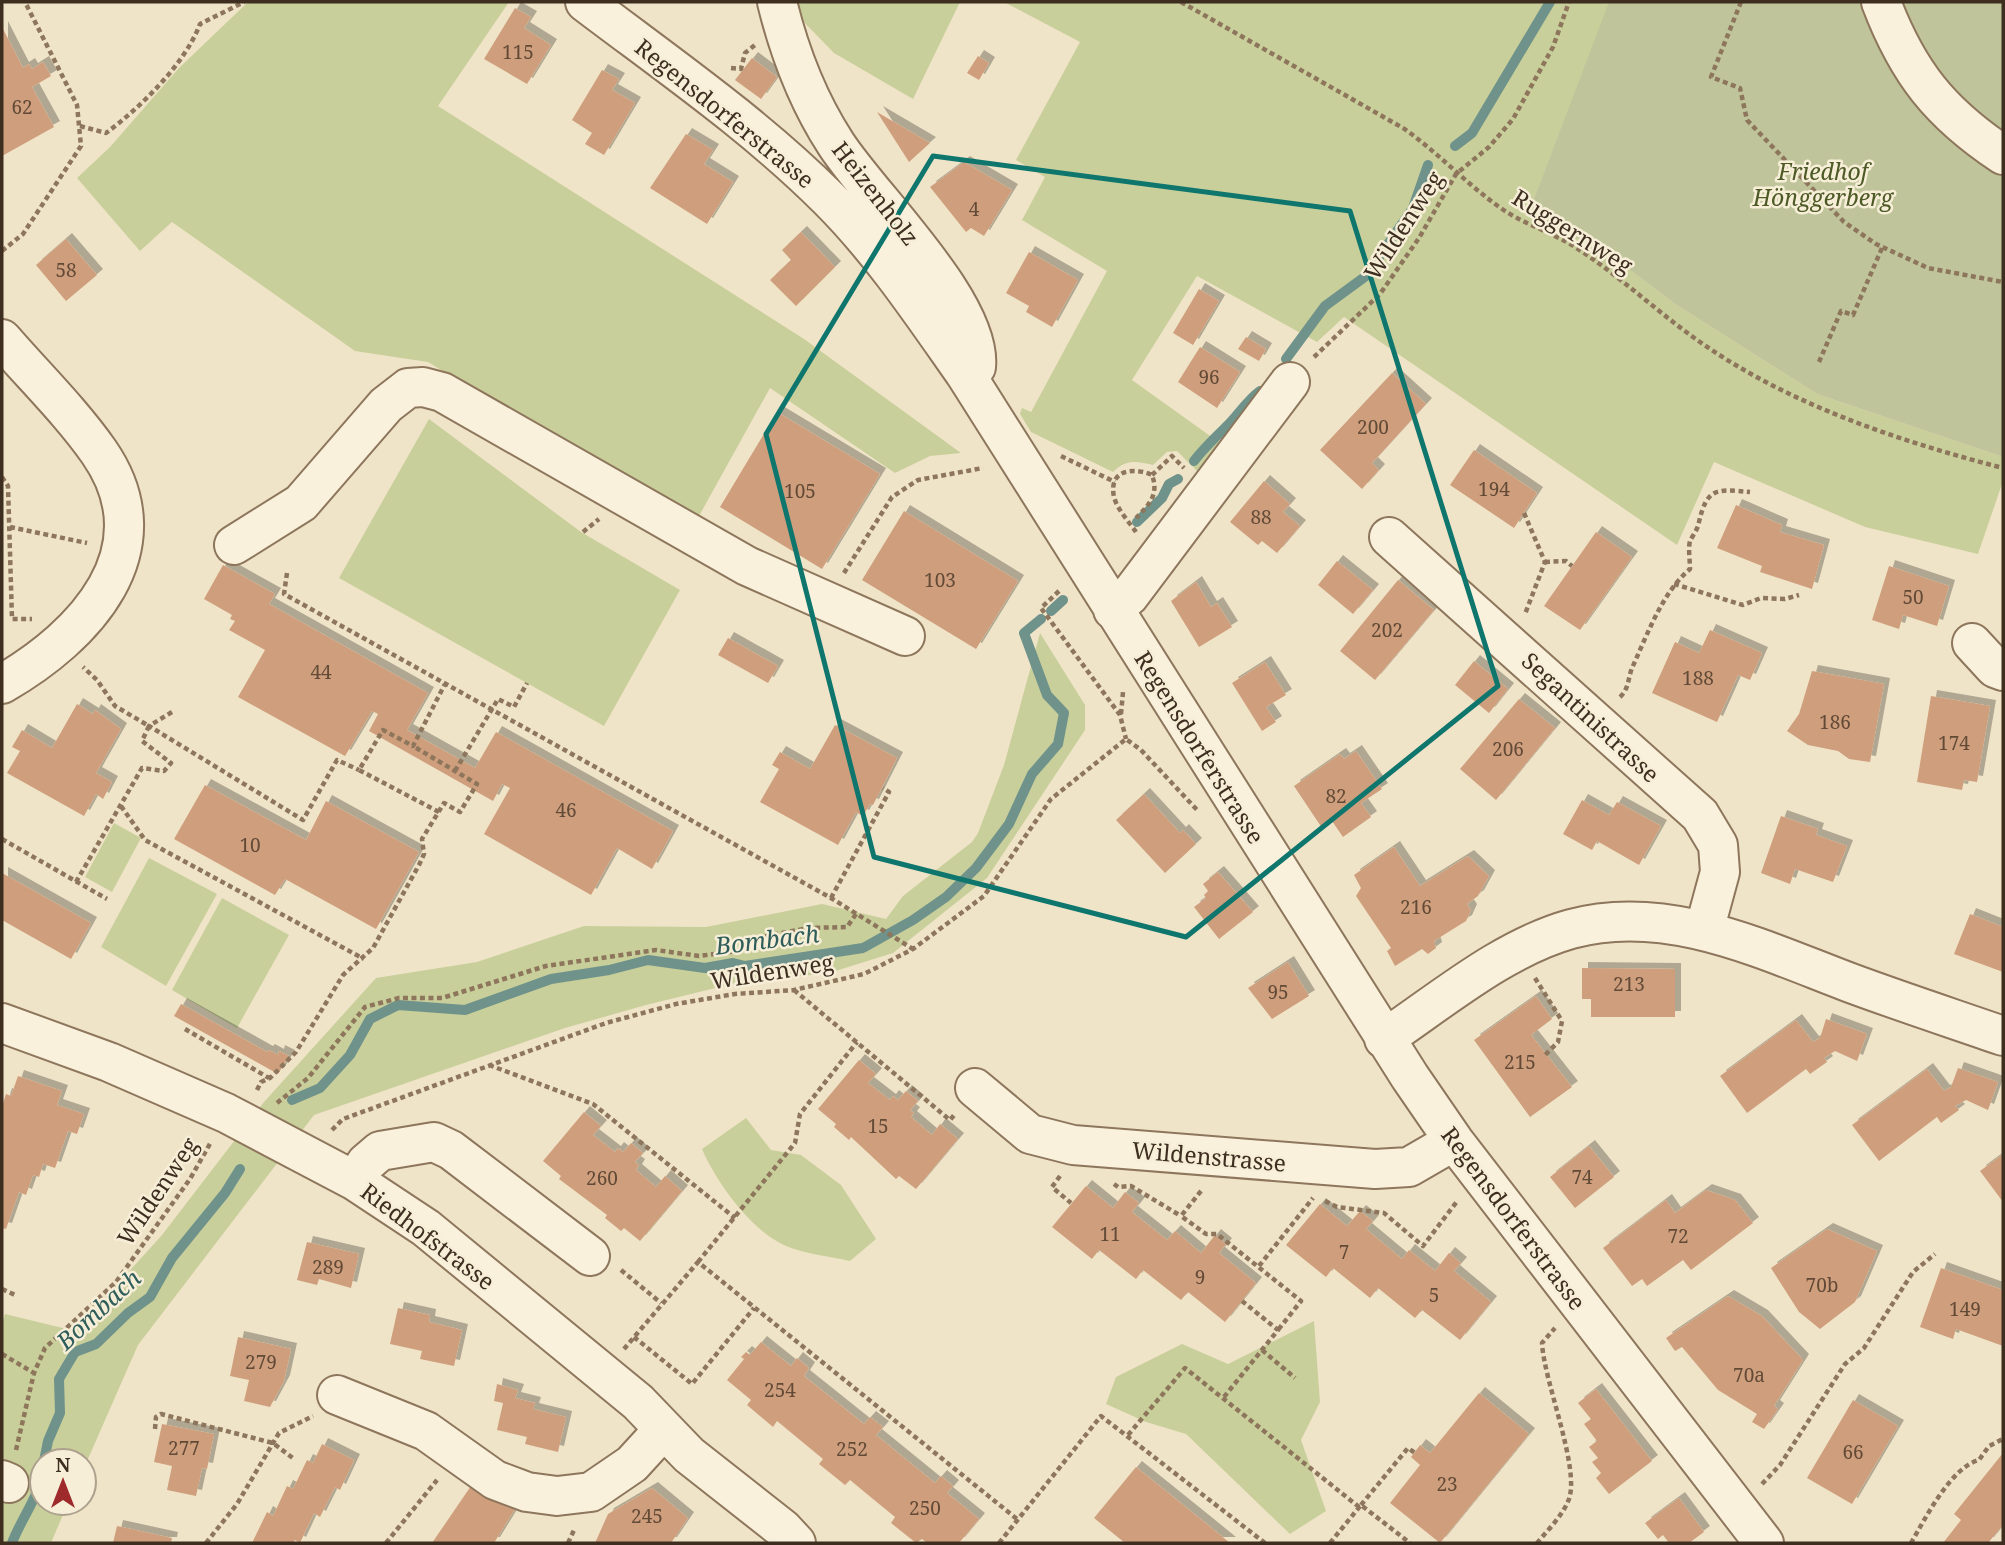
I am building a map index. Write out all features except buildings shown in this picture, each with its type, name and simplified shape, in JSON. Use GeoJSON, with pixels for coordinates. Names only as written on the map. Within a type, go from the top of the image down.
{"type":"FeatureCollection","features":[{"type":"Feature","properties":{"kind":"street","name":"Regensdorferstrasse"},"geometry":{"type":"LineString","coordinates":[[584,2],[769,143],[830,200],[897,276],[966,375],[1384,1039],[1454,1141],[1764,1543]]}},
{"type":"Feature","properties":{"kind":"street","name":"Heizenholz"},"geometry":{"type":"LineString","coordinates":[[777,2],[797,66],[836,145],[916,245],[966,321],[978,354],[976,367],[966,375]]}},
{"type":"Feature","properties":{"kind":"street"},"geometry":{"type":"LineString","coordinates":[[1881,2],[1897,44],[1932,97],[1978,138],[2003,155]]}},
{"type":"Feature","properties":{"kind":"street"},"geometry":{"type":"LineString","coordinates":[[2,339],[100,454],[120,498],[122,527],[121,552],[112,578],[94,609],[69,638],[33,666],[2,684]]}},
{"type":"Feature","properties":{"kind":"street"},"geometry":{"type":"LineString","coordinates":[[1113,610],[1129,596],[1290,382]]}},
{"type":"Feature","properties":{"kind":"street"},"geometry":{"type":"LineString","coordinates":[[234,545],[301,503],[386,405],[408,388],[423,387],[442,392],[747,566],[905,636]]}},
{"type":"Feature","properties":{"kind":"street","name":"Segantinistrasse"},"geometry":{"type":"LineString","coordinates":[[1389,537],[1510,642],[1700,815],[1718,845],[1720,872],[1704,931]]}},
{"type":"Feature","properties":{"kind":"street"},"geometry":{"type":"LineString","coordinates":[[1972,643],[1995,668],[2003,671]]}},
{"type":"Feature","properties":{"kind":"street"},"geometry":{"type":"LineString","coordinates":[[1384,1039],[1507,957],[1570,930],[1609,922],[1642,922],[1704,931],[2003,1036]]}},
{"type":"Feature","properties":{"kind":"street","name":"Riedhofstrasse"},"geometry":{"type":"LineString","coordinates":[[2,1023],[109,1062],[226,1113],[355,1181],[426,1228],[638,1402],[689,1455],[783,1529],[796,1543]]}},
{"type":"Feature","properties":{"kind":"street","name":"Wildenstrasse"},"geometry":{"type":"LineString","coordinates":[[975,1088],[1030,1134],[1073,1145],[1376,1169],[1409,1167],[1454,1141]]}},
{"type":"Feature","properties":{"kind":"street"},"geometry":{"type":"LineString","coordinates":[[355,1181],[366,1163],[380,1151],[434,1142],[452,1150],[590,1256]]}},
{"type":"Feature","properties":{"kind":"street"},"geometry":{"type":"LineString","coordinates":[[337,1395],[426,1431],[495,1480],[527,1492],[557,1496],[591,1492],[632,1464],[664,1429]]}},
{"type":"Feature","properties":{"kind":"path"},"geometry":{"type":"LineString","coordinates":[[2,251],[23,234],[81,146],[77,106],[25,2]]}},
{"type":"Feature","properties":{"kind":"path"},"geometry":{"type":"LineString","coordinates":[[79,126],[106,133],[134,113],[193,41],[200,24],[244,2]]}},
{"type":"Feature","properties":{"kind":"path","name":"Ruggernweg"},"geometry":{"type":"LineString","coordinates":[[1181,2],[1403,128],[1437,151],[1456,174],[1507,212],[1574,246],[1695,338],[1766,382],[1852,421],[1930,449],[2003,468]]}},
{"type":"Feature","properties":{"kind":"path","name":"Wildenweg"},"geometry":{"type":"LineString","coordinates":[[1290,382],[1380,294],[1419,238],[1456,174],[1489,147],[1513,118],[1553,47],[1569,2]]}},
{"type":"Feature","properties":{"kind":"path"},"geometry":{"type":"LineString","coordinates":[[1741,2],[1711,77],[1740,88],[1747,120],[1844,222],[1882,248],[1928,268],[2003,282]]}},
{"type":"Feature","properties":{"kind":"path"},"geometry":{"type":"LineString","coordinates":[[723,68],[741,69],[748,48],[764,43]]}},
{"type":"Feature","properties":{"kind":"path"},"geometry":{"type":"LineString","coordinates":[[1819,362],[1841,310],[1853,315],[1882,248]]}},
{"type":"Feature","properties":{"kind":"path"},"geometry":{"type":"LineString","coordinates":[[1061,456],[1115,482]]}},
{"type":"Feature","properties":{"kind":"path"},"geometry":{"type":"LineString","coordinates":[[827,601],[892,497],[918,480],[985,468]]}},
{"type":"Feature","properties":{"kind":"path"},"geometry":{"type":"LineString","coordinates":[[1136,518],[1153,499],[1156,485],[1152,475],[1137,469],[1123,472],[1115,482],[1114,496],[1155,560]]}},
{"type":"Feature","properties":{"kind":"path"},"geometry":{"type":"LineString","coordinates":[[2,477],[8,486],[12,619]]}},
{"type":"Feature","properties":{"kind":"path"},"geometry":{"type":"LineString","coordinates":[[1593,720],[1626,692],[1630,672],[1673,584],[1690,569],[1689,544],[1699,523],[1700,507],[1708,497],[1721,489],[1750,492]]}},
{"type":"Feature","properties":{"kind":"path"},"geometry":{"type":"LineString","coordinates":[[1510,642],[1532,602],[1545,562],[1524,513]]}},
{"type":"Feature","properties":{"kind":"path"},"geometry":{"type":"LineString","coordinates":[[9,527],[98,546]]}},
{"type":"Feature","properties":{"kind":"path"},"geometry":{"type":"LineString","coordinates":[[1545,562],[1566,561],[1572,566]]}},
{"type":"Feature","properties":{"kind":"path"},"geometry":{"type":"LineString","coordinates":[[287,573],[284,594],[831,898],[914,949]]}},
{"type":"Feature","properties":{"kind":"path"},"geometry":{"type":"LineString","coordinates":[[1673,584],[1743,605],[1761,598],[1785,599],[1799,595]]}},
{"type":"Feature","properties":{"kind":"path"},"geometry":{"type":"LineString","coordinates":[[1059,592],[1041,608],[1121,715]]}},
{"type":"Feature","properties":{"kind":"path"},"geometry":{"type":"LineString","coordinates":[[83,667],[115,706],[303,820],[337,760],[439,811]]}},
{"type":"Feature","properties":{"kind":"path"},"geometry":{"type":"LineString","coordinates":[[455,772],[498,699],[514,708],[527,682]]}},
{"type":"Feature","properties":{"kind":"path"},"geometry":{"type":"LineString","coordinates":[[413,746],[445,684]]}},
{"type":"Feature","properties":{"kind":"path"},"geometry":{"type":"LineString","coordinates":[[1123,706],[1121,715],[1126,739],[1141,750],[1203,817]]}},
{"type":"Feature","properties":{"kind":"path"},"geometry":{"type":"LineString","coordinates":[[76,882],[142,768],[164,772],[171,763],[142,741],[149,726],[172,712]]}},
{"type":"Feature","properties":{"kind":"path"},"geometry":{"type":"LineString","coordinates":[[257,1090],[261,1082],[270,1078],[296,1052],[343,975],[364,959],[382,934],[424,854],[422,839],[444,803],[460,812],[477,784],[383,730],[359,770]]}},
{"type":"Feature","properties":{"kind":"path","name":"Wildenweg"},"geometry":{"type":"LineString","coordinates":[[306,1154],[343,1119],[487,1064],[606,1023],[676,1004],[735,994],[794,989],[864,974],[914,949],[984,896],[1051,799],[1126,739]]}},
{"type":"Feature","properties":{"kind":"path"},"geometry":{"type":"LineString","coordinates":[[831,898],[890,792],[883,788]]}},
{"type":"Feature","properties":{"kind":"path"},"geometry":{"type":"LineString","coordinates":[[121,806],[145,840],[364,959]]}},
{"type":"Feature","properties":{"kind":"path"},"geometry":{"type":"LineString","coordinates":[[2,839],[107,900]]}},
{"type":"Feature","properties":{"kind":"path"},"geometry":{"type":"LineString","coordinates":[[268,1112],[308,1078],[365,1007],[399,998],[442,998],[546,966],[619,954],[656,950],[699,956],[744,950],[756,938],[808,928],[847,927],[856,914]]}},
{"type":"Feature","properties":{"kind":"path"},"geometry":{"type":"LineString","coordinates":[[1531,969],[1562,1021],[1558,1042],[1545,1055]]}},
{"type":"Feature","properties":{"kind":"path"},"geometry":{"type":"LineString","coordinates":[[794,989],[950,1120],[975,1088]]}},
{"type":"Feature","properties":{"kind":"path"},"geometry":{"type":"LineString","coordinates":[[185,1029],[270,1078]]}},
{"type":"Feature","properties":{"kind":"path"},"geometry":{"type":"LineString","coordinates":[[619,1355],[795,1143],[800,1114],[857,1042]]}},
{"type":"Feature","properties":{"kind":"path"},"geometry":{"type":"LineString","coordinates":[[487,1064],[593,1104],[735,1218]]}},
{"type":"Feature","properties":{"kind":"path","name":"Wildenweg"},"geometry":{"type":"LineString","coordinates":[[5,1481],[34,1373],[45,1348],[116,1282],[190,1179],[226,1113]]}},
{"type":"Feature","properties":{"kind":"path"},"geometry":{"type":"LineString","coordinates":[[1063,1171],[1052,1187],[1071,1203]]}},
{"type":"Feature","properties":{"kind":"path"},"geometry":{"type":"LineString","coordinates":[[1110,1180],[1118,1187],[1131,1186],[1206,1234],[1217,1234],[1301,1301],[1224,1397]]}},
{"type":"Feature","properties":{"kind":"path"},"geometry":{"type":"LineString","coordinates":[[1181,1216],[1205,1186]]}},
{"type":"Feature","properties":{"kind":"path"},"geometry":{"type":"LineString","coordinates":[[1308,1189],[1315,1197],[1337,1207],[1384,1213],[1423,1246],[1465,1191]]}},
{"type":"Feature","properties":{"kind":"path"},"geometry":{"type":"LineString","coordinates":[[1259,1266],[1315,1197]]}},
{"type":"Feature","properties":{"kind":"path"},"geometry":{"type":"LineString","coordinates":[[1761,1485],[1780,1465],[1844,1364],[1864,1348],[1913,1272],[1935,1254]]}},
{"type":"Feature","properties":{"kind":"path"},"geometry":{"type":"LineString","coordinates":[[590,1256],[617,1267],[661,1303]]}},
{"type":"Feature","properties":{"kind":"path"},"geometry":{"type":"LineString","coordinates":[[698,1262],[1017,1519]]}},
{"type":"Feature","properties":{"kind":"path"},"geometry":{"type":"LineString","coordinates":[[2,1289],[15,1296]]}},
{"type":"Feature","properties":{"kind":"path"},"geometry":{"type":"LineString","coordinates":[[1242,1301],[1278,1330]]}},
{"type":"Feature","properties":{"kind":"path"},"geometry":{"type":"LineString","coordinates":[[634,1337],[692,1384],[754,1308]]}},
{"type":"Feature","properties":{"kind":"path"},"geometry":{"type":"LineString","coordinates":[[1537,1543],[1569,1498],[1571,1473],[1543,1367],[1542,1343],[1563,1319]]}},
{"type":"Feature","properties":{"kind":"path"},"geometry":{"type":"LineString","coordinates":[[1262,1350],[1295,1378]]}},
{"type":"Feature","properties":{"kind":"path"},"geometry":{"type":"LineString","coordinates":[[2,1354],[34,1373]]}},
{"type":"Feature","properties":{"kind":"path"},"geometry":{"type":"LineString","coordinates":[[1128,1435],[1185,1368],[1410,1543]]}},
{"type":"Feature","properties":{"kind":"path"},"geometry":{"type":"LineString","coordinates":[[206,1543],[237,1504],[279,1433],[317,1414],[337,1395]]}},
{"type":"Feature","properties":{"kind":"path"},"geometry":{"type":"LineString","coordinates":[[155,1429],[156,1417],[162,1413],[274,1443],[294,1459]]}},
{"type":"Feature","properties":{"kind":"path"},"geometry":{"type":"LineString","coordinates":[[999,1543],[1101,1416],[1265,1543]]}},
{"type":"Feature","properties":{"kind":"path"},"geometry":{"type":"LineString","coordinates":[[1912,1543],[1931,1506],[1969,1462],[1979,1460],[1989,1446],[2003,1439]]}},
{"type":"Feature","properties":{"kind":"path"},"geometry":{"type":"LineString","coordinates":[[1330,1543],[1408,1448],[1415,1452]]}},
{"type":"Feature","properties":{"kind":"path"},"geometry":{"type":"LineString","coordinates":[[386,1543],[457,1455]]}},
{"type":"Feature","properties":{"kind":"highlighted area"},"geometry":{"type":"Polygon","coordinates":[[[933,156],[1350,211],[1498,686],[1186,937],[874,857],[766,434],[933,156]]]}},
{"type":"Feature","properties":{"kind":"green space"},"geometry":{"type":"Polygon","coordinates":[[[248,2],[509,2],[438,106],[804,339],[961,453],[930,456],[895,473],[770,388],[694,525],[428,362],[355,351],[172,222],[140,251],[77,178],[110,147],[179,68],[248,2]]]}},
{"type":"Feature","properties":{"kind":"green space"},"geometry":{"type":"Polygon","coordinates":[[[790,2],[960,2],[913,99],[834,53],[791,9],[790,2]]]}},
{"type":"Feature","properties":{"kind":"green space"},"geometry":{"type":"Polygon","coordinates":[[[1004,2],[1610,2],[1529,212],[1617,260],[1675,304],[1817,394],[2003,457],[2003,481],[1978,554],[1865,527],[1714,462],[1677,545],[1344,317],[1317,342],[1197,276],[1132,380],[1227,448],[1204,478],[1177,451],[1167,452],[1153,465],[1132,462],[1113,472],[1031,432],[1020,414],[1022,408],[1031,412],[1107,271],[1022,220],[1045,177],[1016,160],[1080,42],[1004,2]]]}},
{"type":"Feature","properties":{"kind":"green space","name":"Friedhof Hönggerberg"},"geometry":{"type":"Polygon","coordinates":[[[1609,2],[2003,2],[2003,457],[1817,394],[1675,304],[1617,260],[1529,212],[1609,2]]]}},
{"type":"Feature","properties":{"kind":"green space"},"geometry":{"type":"Polygon","coordinates":[[[429,419],[581,532],[680,590],[604,726],[339,578],[429,419]]]}},
{"type":"Feature","properties":{"kind":"green space"},"geometry":{"type":"Polygon","coordinates":[[[1040,633],[1085,705],[1085,730],[987,878],[893,953],[829,973],[736,983],[646,1005],[565,1028],[314,1115],[138,1345],[93,1447],[28,1447],[28,1517],[62,1517],[51,1543],[2,1543],[2,1325],[5,1314],[75,1331],[162,1235],[264,1102],[376,978],[477,962],[584,926],[706,927],[822,904],[886,919],[903,896],[972,842],[1004,765],[1040,633]]]}},
{"type":"Feature","properties":{"kind":"green space"},"geometry":{"type":"Polygon","coordinates":[[[114,823],[141,838],[112,892],[85,877],[114,823]]]}},
{"type":"Feature","properties":{"kind":"green space"},"geometry":{"type":"Polygon","coordinates":[[[149,858],[217,894],[166,986],[101,947],[149,858]]]}},
{"type":"Feature","properties":{"kind":"green space"},"geometry":{"type":"Polygon","coordinates":[[[222,898],[289,935],[237,1028],[172,990],[222,898]]]}},
{"type":"Feature","properties":{"kind":"green space"},"geometry":{"type":"Polygon","coordinates":[[[746,1118],[771,1150],[801,1155],[841,1185],[876,1239],[850,1261],[793,1249],[760,1230],[736,1205],[702,1149],[746,1118]]]}},
{"type":"Feature","properties":{"kind":"green space"},"geometry":{"type":"Polygon","coordinates":[[[1314,1321],[1320,1402],[1301,1440],[1326,1511],[1290,1534],[1186,1434],[1146,1422],[1106,1404],[1116,1377],[1182,1344],[1228,1364],[1314,1321]]]}},
{"type":"Feature","properties":{"kind":"waterway","name":"Bombach"},"geometry":{"type":"LineString","coordinates":[[1455,146],[1472,133],[1550,2]]}},
{"type":"Feature","properties":{"kind":"waterway","name":"Bombach"},"geometry":{"type":"LineString","coordinates":[[1286,359],[1325,306],[1366,276],[1413,208],[1428,165]]}},
{"type":"Feature","properties":{"kind":"waterway","name":"Bombach"},"geometry":{"type":"LineString","coordinates":[[1194,461],[1260,391]]}},
{"type":"Feature","properties":{"kind":"waterway"},"geometry":{"type":"LineString","coordinates":[[1137,522],[1162,498],[1169,484],[1178,479]]}},
{"type":"Feature","properties":{"kind":"waterway","name":"Bombach"},"geometry":{"type":"LineString","coordinates":[[1051,611],[1063,600]]}},
{"type":"Feature","properties":{"kind":"waterway","name":"Bombach"},"geometry":{"type":"LineString","coordinates":[[292,1100],[320,1088],[350,1055],[370,1019],[398,1005],[465,1010],[551,979],[609,970],[648,960],[705,968],[733,963],[745,966],[863,948],[913,920],[946,897],[976,868],[1009,824],[1032,774],[1058,744],[1064,713],[1047,695],[1024,633],[1041,619]]}},
{"type":"Feature","properties":{"kind":"waterway","name":"Bombach"},"geometry":{"type":"LineString","coordinates":[[47,1447],[60,1413],[59,1379],[75,1352],[96,1344],[128,1313],[150,1297],[172,1258],[225,1193],[240,1169]]}},
{"type":"Feature","properties":{"kind":"waterway","name":"Bombach"},"geometry":{"type":"LineString","coordinates":[[12,1543],[28,1509]]}}]}
